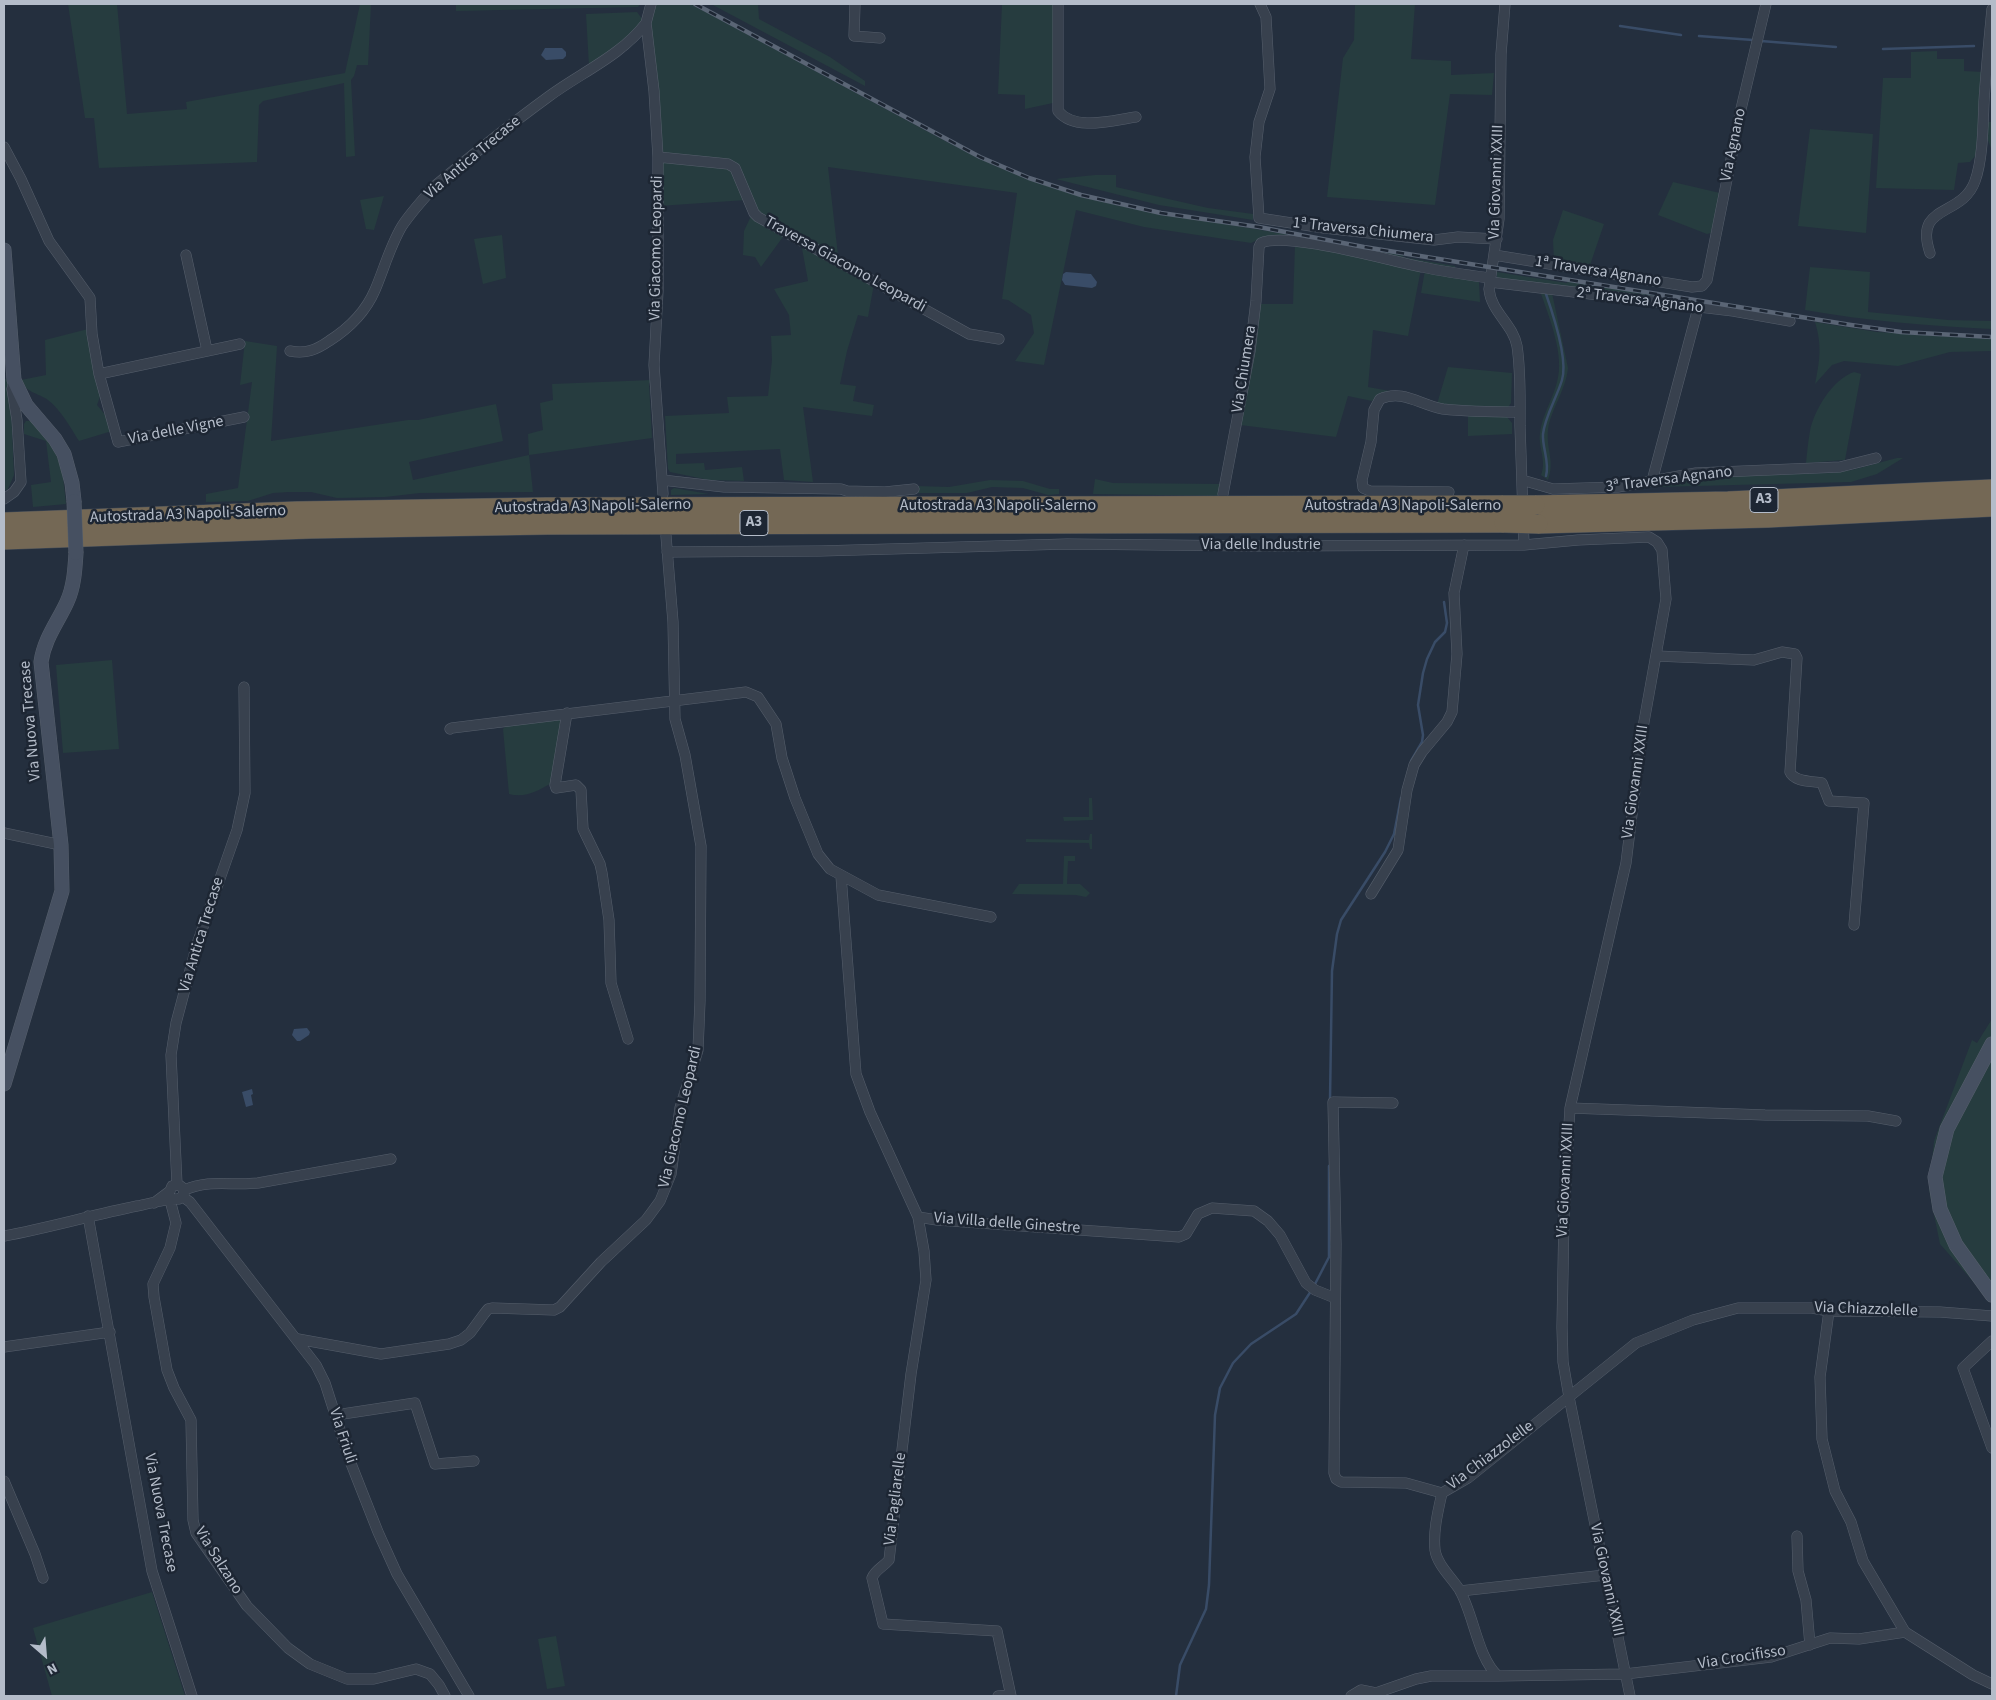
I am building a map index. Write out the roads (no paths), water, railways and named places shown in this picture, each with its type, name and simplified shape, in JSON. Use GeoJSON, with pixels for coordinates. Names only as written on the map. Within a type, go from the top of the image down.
{"type":"FeatureCollection","features":[{"type":"Feature","properties":{"kind":"highway","name":"Autostrada A3 Napoli-Salerno"},"geometry":{"type":"LineString","coordinates":[[1536,514],[1744,501],[1992,489]]}},
{"type":"Feature","properties":{"kind":"highway","name":"Autostrada A3 Napoli-Salerno"},"geometry":{"type":"LineString","coordinates":[[4,522],[288,511],[556,506],[1536,514],[1768,518],[1992,507]]}},
{"type":"Feature","properties":{"kind":"highway","name":"Autostrada A3 Napoli-Salerno"},"geometry":{"type":"LineString","coordinates":[[4,540],[310,528],[1504,514]]}},
{"type":"Feature","properties":{"kind":"street","name":"Via Giacomo Leopardi"},"geometry":{"type":"LineString","coordinates":[[651,4],[646,23],[654,91],[658,157],[658,291],[654,365],[663,494]]}},
{"type":"Feature","properties":{"kind":"street"},"geometry":{"type":"LineString","coordinates":[[855,4],[854,36],[880,38]]}},
{"type":"Feature","properties":{"kind":"street"},"geometry":{"type":"LineString","coordinates":[[1058,4],[1058,111],[1063,117],[1082,123],[1136,117]]}},
{"type":"Feature","properties":{"kind":"street","name":"1ª Traversa Chiumera"},"geometry":{"type":"LineString","coordinates":[[1260,4],[1266,17],[1270,89],[1259,122],[1255,157],[1259,218],[1324,228],[1434,240],[1458,237],[1497,239]]}},
{"type":"Feature","properties":{"kind":"street","name":"Via Giovanni XXIII"},"geometry":{"type":"LineString","coordinates":[[1505,4],[1501,54],[1499,219],[1490,280],[1490,299],[1513,334],[1517,346],[1524,545],[1578,540],[1649,538],[1657,542],[1662,550],[1666,599],[1642,733],[1626,864],[1570,1108],[1564,1216],[1563,1362],[1630,1696]]}},
{"type":"Feature","properties":{"kind":"street","name":"Via Agnano"},"geometry":{"type":"LineString","coordinates":[[1702,286],[1707,280],[1741,109],[1766,4]]}},
{"type":"Feature","properties":{"kind":"street"},"geometry":{"type":"LineString","coordinates":[[1930,253],[1926,239],[1926,228],[1933,217],[1967,196],[1976,181],[1982,142],[1992,9]]}},
{"type":"Feature","properties":{"kind":"street","name":"Via Antica Trecase"},"geometry":{"type":"LineString","coordinates":[[290,351],[299,353],[316,350],[340,334],[357,317],[374,293],[401,228],[422,199],[436,184],[548,96],[618,50],[636,36],[646,23]]}},
{"type":"Feature","properties":{"kind":"street","name":"Via delle Vigne"},"geometry":{"type":"LineString","coordinates":[[4,147],[49,241],[90,298],[92,334],[99,374],[118,442],[244,417]]}},
{"type":"Feature","properties":{"kind":"street","name":"Traversa Giacomo Leopardi"},"geometry":{"type":"LineString","coordinates":[[658,157],[728,164],[735,168],[754,213],[758,217],[969,334],[999,338]]}},
{"type":"Feature","properties":{"kind":"street","name":"2ª Traversa Agnano"},"geometry":{"type":"LineString","coordinates":[[1261,243],[1277,240],[1323,246],[1423,268],[1490,280],[1733,311],[1790,321]]}},
{"type":"Feature","properties":{"kind":"street","name":"Via Chiumera"},"geometry":{"type":"LineString","coordinates":[[1223,494],[1250,351],[1259,247],[1261,243]]}},
{"type":"Feature","properties":{"kind":"street","name":"Via Nuova Trecase"},"geometry":{"type":"LineString","coordinates":[[4,250],[14,380],[23,411],[55,439],[64,454],[72,483],[76,552],[75,576],[68,600],[49,636],[43,650],[41,662],[61,844],[62,891],[4,1084]]}},
{"type":"Feature","properties":{"kind":"street"},"geometry":{"type":"LineString","coordinates":[[186,255],[207,350]]}},
{"type":"Feature","properties":{"kind":"street","name":"1ª Traversa Agnano"},"geometry":{"type":"LineString","coordinates":[[1494,255],[1692,287],[1702,286]]}},
{"type":"Feature","properties":{"kind":"street"},"geometry":{"type":"LineString","coordinates":[[1652,481],[1698,308]]}},
{"type":"Feature","properties":{"kind":"street"},"geometry":{"type":"LineString","coordinates":[[99,374],[240,344]]}},
{"type":"Feature","properties":{"kind":"street"},"geometry":{"type":"LineString","coordinates":[[1448,492],[1370,491],[1363,488],[1362,480],[1371,442],[1374,410],[1380,399],[1395,394],[1444,409],[1495,413],[1520,412]]}},
{"type":"Feature","properties":{"kind":"street"},"geometry":{"type":"LineString","coordinates":[[4,499],[14,492],[21,482],[23,411]]}},
{"type":"Feature","properties":{"kind":"street","name":"3ª Traversa Agnano"},"geometry":{"type":"LineString","coordinates":[[1522,480],[1553,489],[1618,487],[1696,473],[1840,467],[1876,458]]}},
{"type":"Feature","properties":{"kind":"street"},"geometry":{"type":"LineString","coordinates":[[662,480],[711,486],[841,489],[846,491],[885,492],[914,489]]}},
{"type":"Feature","properties":{"kind":"street","name":"Via Giacomo Leopardi"},"geometry":{"type":"LineString","coordinates":[[298,1339],[382,1354],[449,1344],[461,1340],[470,1334],[484,1314],[493,1308],[554,1310],[560,1307],[601,1262],[646,1220],[660,1201],[671,1174],[680,1108],[698,1050],[700,1001],[701,846],[685,755],[676,719],[674,700],[674,640],[666,536]]}},
{"type":"Feature","properties":{"kind":"street","name":"Via delle Industrie"},"geometry":{"type":"LineString","coordinates":[[667,552],[820,551],[998,545],[1524,545]]}},
{"type":"Feature","properties":{"kind":"street"},"geometry":{"type":"LineString","coordinates":[[1371,894],[1398,850],[1407,790],[1414,765],[1422,752],[1447,722],[1452,712],[1457,654],[1454,593],[1464,545]]}},
{"type":"Feature","properties":{"kind":"street"},"geometry":{"type":"LineString","coordinates":[[1656,656],[1754,660],[1782,652],[1795,654],[1797,658],[1790,772],[1796,779],[1822,783],[1829,801],[1864,803],[1854,925]]}},
{"type":"Feature","properties":{"kind":"street","name":"Via Antica Trecase"},"geometry":{"type":"LineString","coordinates":[[176,1193],[171,1055],[176,1023],[196,944],[237,830],[245,793],[244,687]]}},
{"type":"Feature","properties":{"kind":"street"},"geometry":{"type":"LineString","coordinates":[[450,729],[746,692],[758,697],[776,724],[786,770],[818,854],[830,869],[878,895],[992,917]]}},
{"type":"Feature","properties":{"kind":"street"},"geometry":{"type":"LineString","coordinates":[[567,713],[554,785],[556,788],[576,785],[581,790],[584,830],[600,864],[602,873],[609,920],[611,982],[628,1039]]}},
{"type":"Feature","properties":{"kind":"street"},"geometry":{"type":"LineString","coordinates":[[4,833],[61,844]]}},
{"type":"Feature","properties":{"kind":"street","name":"Via Villa delle Ginestre"},"geometry":{"type":"LineString","coordinates":[[841,876],[856,1074],[870,1112],[918,1217],[937,1220],[1179,1237],[1186,1234],[1198,1214],[1212,1208],[1254,1211],[1268,1221],[1280,1235],[1303,1277],[1313,1289],[1335,1298]]}},
{"type":"Feature","properties":{"kind":"street"},"geometry":{"type":"LineString","coordinates":[[1992,1044],[1948,1129],[1935,1177],[1940,1209],[1956,1245],[1992,1295]]}},
{"type":"Feature","properties":{"kind":"street","name":"Via Chiazzolelle"},"geometry":{"type":"LineString","coordinates":[[1393,1103],[1334,1102],[1336,1244],[1334,1473],[1336,1478],[1344,1482],[1406,1483],[1442,1493],[1468,1478],[1636,1343],[1693,1320],[1738,1308],[1940,1312],[1992,1316]]}},
{"type":"Feature","properties":{"kind":"street"},"geometry":{"type":"LineString","coordinates":[[1570,1108],[1765,1115],[1868,1116],[1896,1121]]}},
{"type":"Feature","properties":{"kind":"street"},"geometry":{"type":"LineString","coordinates":[[4,1236],[154,1203],[203,1184],[258,1183],[391,1159]]}},
{"type":"Feature","properties":{"kind":"street","name":"Via Friuli"},"geometry":{"type":"LineString","coordinates":[[176,1193],[190,1202],[298,1339],[316,1365],[336,1415],[350,1461],[397,1574],[469,1696]]}},
{"type":"Feature","properties":{"kind":"street","name":"Via Salzano"},"geometry":{"type":"LineString","coordinates":[[176,1193],[176,1223],[170,1248],[154,1284],[154,1297],[167,1370],[191,1420],[193,1520],[196,1533],[247,1606],[288,1648],[310,1664],[347,1679],[374,1679],[416,1669],[430,1674],[445,1696]]}},
{"type":"Feature","properties":{"kind":"street","name":"Via Nuova Trecase"},"geometry":{"type":"LineString","coordinates":[[88,1216],[152,1571],[192,1696]]}},
{"type":"Feature","properties":{"kind":"street","name":"Via Pagliarelle"},"geometry":{"type":"LineString","coordinates":[[918,1217],[924,1251],[926,1280],[912,1366],[889,1560],[884,1566],[874,1572],[872,1578],[883,1624],[997,1631],[1010,1696]]}},
{"type":"Feature","properties":{"kind":"street"},"geometry":{"type":"LineString","coordinates":[[1829,1311],[1820,1377],[1822,1439],[1834,1491],[1851,1522],[1863,1561],[1904,1632],[1973,1675],[1992,1684]]}},
{"type":"Feature","properties":{"kind":"street"},"geometry":{"type":"LineString","coordinates":[[4,1347],[110,1332]]}},
{"type":"Feature","properties":{"kind":"street"},"geometry":{"type":"LineString","coordinates":[[1992,1342],[1963,1368],[1992,1448]]}},
{"type":"Feature","properties":{"kind":"street"},"geometry":{"type":"LineString","coordinates":[[336,1415],[415,1403],[434,1464],[474,1461]]}},
{"type":"Feature","properties":{"kind":"street"},"geometry":{"type":"LineString","coordinates":[[4,1481],[35,1554],[43,1578]]}},
{"type":"Feature","properties":{"kind":"street"},"geometry":{"type":"LineString","coordinates":[[1442,1493],[1436,1521],[1435,1551],[1438,1560],[1460,1591],[1474,1623],[1487,1662],[1492,1671],[1498,1676]]}},
{"type":"Feature","properties":{"kind":"street"},"geometry":{"type":"LineString","coordinates":[[1797,1536],[1798,1571],[1806,1600],[1810,1645]]}},
{"type":"Feature","properties":{"kind":"street"},"geometry":{"type":"LineString","coordinates":[[1460,1591],[1605,1575]]}},
{"type":"Feature","properties":{"kind":"street","name":"Via Crocifisso"},"geometry":{"type":"LineString","coordinates":[[1351,1696],[1361,1690],[1376,1693],[1416,1679],[1431,1676],[1625,1674],[1771,1657],[1830,1638],[1859,1639],[1904,1632]]}},
{"type":"Feature","properties":{"kind":"street"},"geometry":{"type":"LineString","coordinates":[[998,1696],[1010,1696]]}},
{"type":"Feature","properties":{"kind":"water"},"geometry":{"type":"Polygon","coordinates":[[[545,48],[562,48],[566,52],[566,56],[563,59],[546,60],[541,55],[545,48]]]}},
{"type":"Feature","properties":{"kind":"water"},"geometry":{"type":"Polygon","coordinates":[[[1066,272],[1091,274],[1097,282],[1096,286],[1092,288],[1065,285],[1062,280],[1063,274],[1066,272]]]}},
{"type":"Feature","properties":{"kind":"water"},"geometry":{"type":"Polygon","coordinates":[[[307,1028],[310,1032],[309,1035],[300,1041],[297,1041],[292,1035],[294,1029],[307,1028]]]}},
{"type":"Feature","properties":{"kind":"water"},"geometry":{"type":"Polygon","coordinates":[[[252,1089],[253,1105],[246,1107],[242,1092],[252,1089]]]}},
{"type":"Feature","properties":{"kind":"waterway"},"geometry":{"type":"LineString","coordinates":[[1620,26],[1681,35]]}},
{"type":"Feature","properties":{"kind":"waterway"},"geometry":{"type":"LineString","coordinates":[[1699,36],[1753,40]]}},
{"type":"Feature","properties":{"kind":"waterway"},"geometry":{"type":"LineString","coordinates":[[1761,41],[1836,47]]}},
{"type":"Feature","properties":{"kind":"waterway"},"geometry":{"type":"LineString","coordinates":[[1883,49],[1974,46]]}},
{"type":"Feature","properties":{"kind":"waterway"},"geometry":{"type":"LineString","coordinates":[[1546,294],[1559,337],[1563,371],[1562,380],[1546,420],[1543,434],[1547,466],[1546,476]]}},
{"type":"Feature","properties":{"kind":"waterway"},"geometry":{"type":"LineString","coordinates":[[1411,761],[1422,742],[1423,735],[1418,705],[1423,673],[1435,642],[1445,632],[1447,623],[1444,602]]}},
{"type":"Feature","properties":{"kind":"waterway"},"geometry":{"type":"LineString","coordinates":[[1330,1100],[1332,971],[1337,934],[1341,920],[1385,852],[1394,834],[1401,798]]}},
{"type":"Feature","properties":{"kind":"waterway"},"geometry":{"type":"LineString","coordinates":[[1314,1286],[1329,1257],[1329,1166]]}},
{"type":"Feature","properties":{"kind":"waterway"},"geometry":{"type":"LineString","coordinates":[[1176,1696],[1180,1665],[1206,1609],[1209,1585],[1215,1415],[1220,1388],[1233,1363],[1251,1344],[1296,1314],[1311,1291]]}},
{"type":"Feature","properties":{"kind":"railway"},"geometry":{"type":"LineString","coordinates":[[695,4],[980,157],[1029,178],[1081,195],[1161,213],[1259,227],[1364,247],[1851,325],[1901,332],[1992,337]]}}]}
